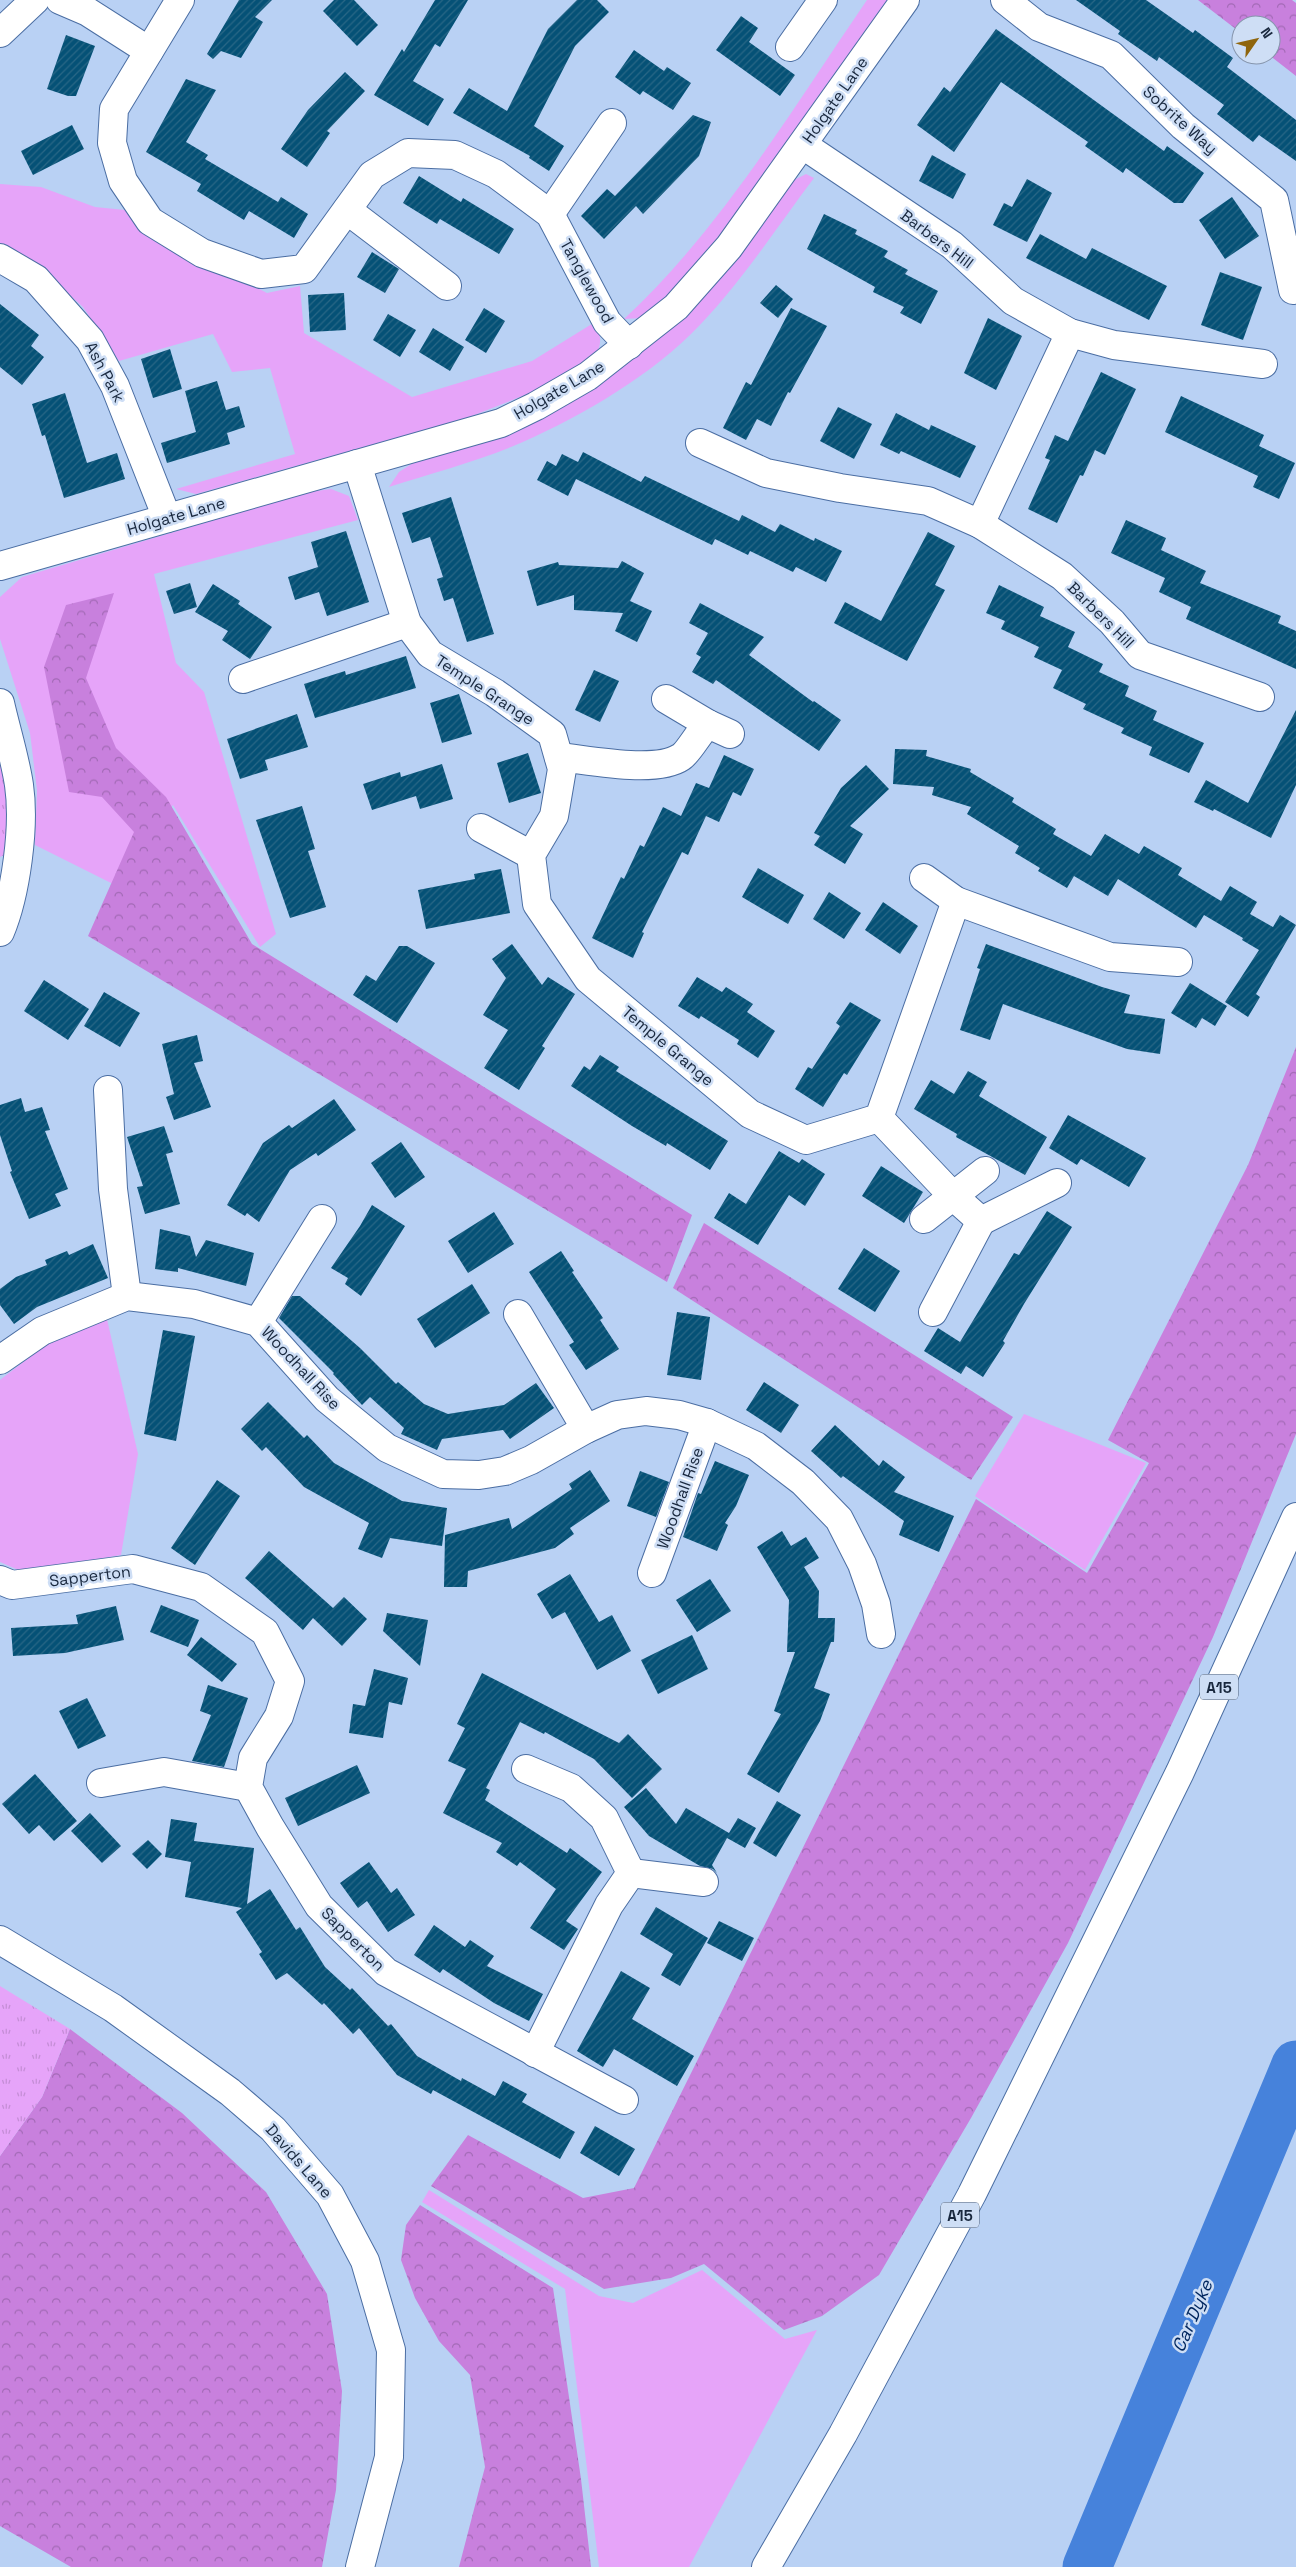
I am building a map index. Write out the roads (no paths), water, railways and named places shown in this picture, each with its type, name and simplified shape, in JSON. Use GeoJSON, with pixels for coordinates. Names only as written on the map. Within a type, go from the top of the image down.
{"type":"FeatureCollection","features":[{"type":"Feature","properties":{"kind":"main road"},"geometry":{"type":"LineString","coordinates":[[0,32],[35,0]]}},
{"type":"Feature","properties":{"kind":"main road"},"geometry":{"type":"LineString","coordinates":[[60,0],[88,12],[148,51]]}},
{"type":"Feature","properties":{"kind":"main road","name":"Tanglewood"},"geometry":{"type":"LineString","coordinates":[[180,0],[114,109],[112,143],[123,181],[150,221],[202,253],[261,274],[304,270],[372,175],[408,153],[456,155],[496,174],[550,214],[607,322],[629,345]]}},
{"type":"Feature","properties":{"kind":"main road"},"geometry":{"type":"LineString","coordinates":[[790,47],[823,0]]}},
{"type":"Feature","properties":{"kind":"main road","name":"Holgate Lane"},"geometry":{"type":"LineString","coordinates":[[0,566],[501,423],[536,406],[588,376],[676,307],[729,247],[905,0]]}},
{"type":"Feature","properties":{"kind":"main road","name":"Sobrite Way"},"geometry":{"type":"LineString","coordinates":[[1006,0],[1039,27],[1111,55],[1182,126],[1274,200],[1293,290]]}},
{"type":"Feature","properties":{"kind":"main road"},"geometry":{"type":"LineString","coordinates":[[550,214],[612,123]]}},
{"type":"Feature","properties":{"kind":"main road","name":"Barbers Hill"},"geometry":{"type":"LineString","coordinates":[[803,145],[952,245],[1014,301],[1070,333],[1114,345],[1263,364]]}},
{"type":"Feature","properties":{"kind":"main road"},"geometry":{"type":"LineString","coordinates":[[346,210],[447,286]]}},
{"type":"Feature","properties":{"kind":"main road","name":"Ash Park"},"geometry":{"type":"LineString","coordinates":[[0,258],[36,279],[90,340],[115,386],[167,518]]}},
{"type":"Feature","properties":{"kind":"main road"},"geometry":{"type":"LineString","coordinates":[[980,524],[1070,333]]}},
{"type":"Feature","properties":{"kind":"main road","name":"Barbers Hill"},"geometry":{"type":"LineString","coordinates":[[700,443],[766,473],[840,488],[928,501],[980,524],[1062,576],[1112,622],[1140,655],[1260,697]]}},
{"type":"Feature","properties":{"kind":"main road","name":"Temple Grange"},"geometry":{"type":"LineString","coordinates":[[357,464],[406,623],[430,654],[495,693],[552,734],[562,768],[554,816],[532,855],[537,904],[588,979],[750,1114],[806,1140],[879,1118]]}},
{"type":"Feature","properties":{"kind":"main road"},"geometry":{"type":"LineString","coordinates":[[243,679],[406,623]]}},
{"type":"Feature","properties":{"kind":"main road"},"geometry":{"type":"LineString","coordinates":[[559,757],[647,767],[682,757],[698,733],[719,729],[666,699]]}},
{"type":"Feature","properties":{"kind":"main road"},"geometry":{"type":"LineString","coordinates":[[0,703],[19,786],[19,853],[8,914],[0,932]]}},
{"type":"Feature","properties":{"kind":"main road"},"geometry":{"type":"LineString","coordinates":[[481,828],[532,855]]}},
{"type":"Feature","properties":{"kind":"main road"},"geometry":{"type":"LineString","coordinates":[[924,878],[956,902],[1110,957],[1178,962]]}},
{"type":"Feature","properties":{"kind":"main road"},"geometry":{"type":"LineString","coordinates":[[956,902],[879,1118],[953,1196],[982,1221]]}},
{"type":"Feature","properties":{"kind":"main road"},"geometry":{"type":"LineString","coordinates":[[108,1090],[113,1189],[127,1296]]}},
{"type":"Feature","properties":{"kind":"main road"},"geometry":{"type":"LineString","coordinates":[[924,1219],[986,1171]]}},
{"type":"Feature","properties":{"kind":"main road"},"geometry":{"type":"LineString","coordinates":[[933,1312],[982,1221],[1057,1183]]}},
{"type":"Feature","properties":{"kind":"main road","name":"Woodhall Rise"},"geometry":{"type":"LineString","coordinates":[[258,1322],[322,1219]]}},
{"type":"Feature","properties":{"kind":"main road","name":"Woodhall Rise"},"geometry":{"type":"LineString","coordinates":[[0,1360],[42,1332],[127,1296],[194,1304],[258,1322],[327,1399],[388,1448],[443,1474],[478,1475],[505,1471],[531,1460],[586,1428],[617,1415],[646,1412],[679,1415],[707,1423],[756,1446],[803,1482],[839,1519],[862,1564],[876,1604],[881,1634]]}},
{"type":"Feature","properties":{"kind":"main road"},"geometry":{"type":"LineString","coordinates":[[518,1314],[586,1428]]}},
{"type":"Feature","properties":{"kind":"main road","name":"Woodhall Rise"},"geometry":{"type":"LineString","coordinates":[[652,1574],[707,1423]]}},
{"type":"Feature","properties":{"kind":"main road","name":"A15"},"geometry":{"type":"LineString","coordinates":[[766,2567],[843,2434],[972,2194],[1180,1772],[1296,1518]]}},
{"type":"Feature","properties":{"kind":"main road","name":"Sapperton"},"geometry":{"type":"LineString","coordinates":[[0,1580],[12,1586],[133,1569],[201,1587],[265,1632],[290,1681],[279,1716],[253,1758],[248,1787],[270,1827],[319,1906],[386,1972],[624,2100]]}},
{"type":"Feature","properties":{"kind":"main road"},"geometry":{"type":"LineString","coordinates":[[526,1769],[570,1788],[604,1818],[631,1873]]}},
{"type":"Feature","properties":{"kind":"main road"},"geometry":{"type":"LineString","coordinates":[[101,1783],[164,1772],[248,1787]]}},
{"type":"Feature","properties":{"kind":"main road"},"geometry":{"type":"LineString","coordinates":[[631,1873],[704,1882]]}},
{"type":"Feature","properties":{"kind":"main road"},"geometry":{"type":"LineString","coordinates":[[535,2053],[609,1905],[631,1873]]}},
{"type":"Feature","properties":{"kind":"main road","name":"Davids Lane"},"geometry":{"type":"LineString","coordinates":[[0,1940],[113,2008],[230,2092],[273,2129],[330,2195],[365,2261],[391,2350],[389,2457],[360,2567]]}},
{"type":"Feature","properties":{"kind":"waterway","name":"Car Dyke"},"geometry":{"type":"LineString","coordinates":[[1087,2567],[1296,2065]]}}]}
